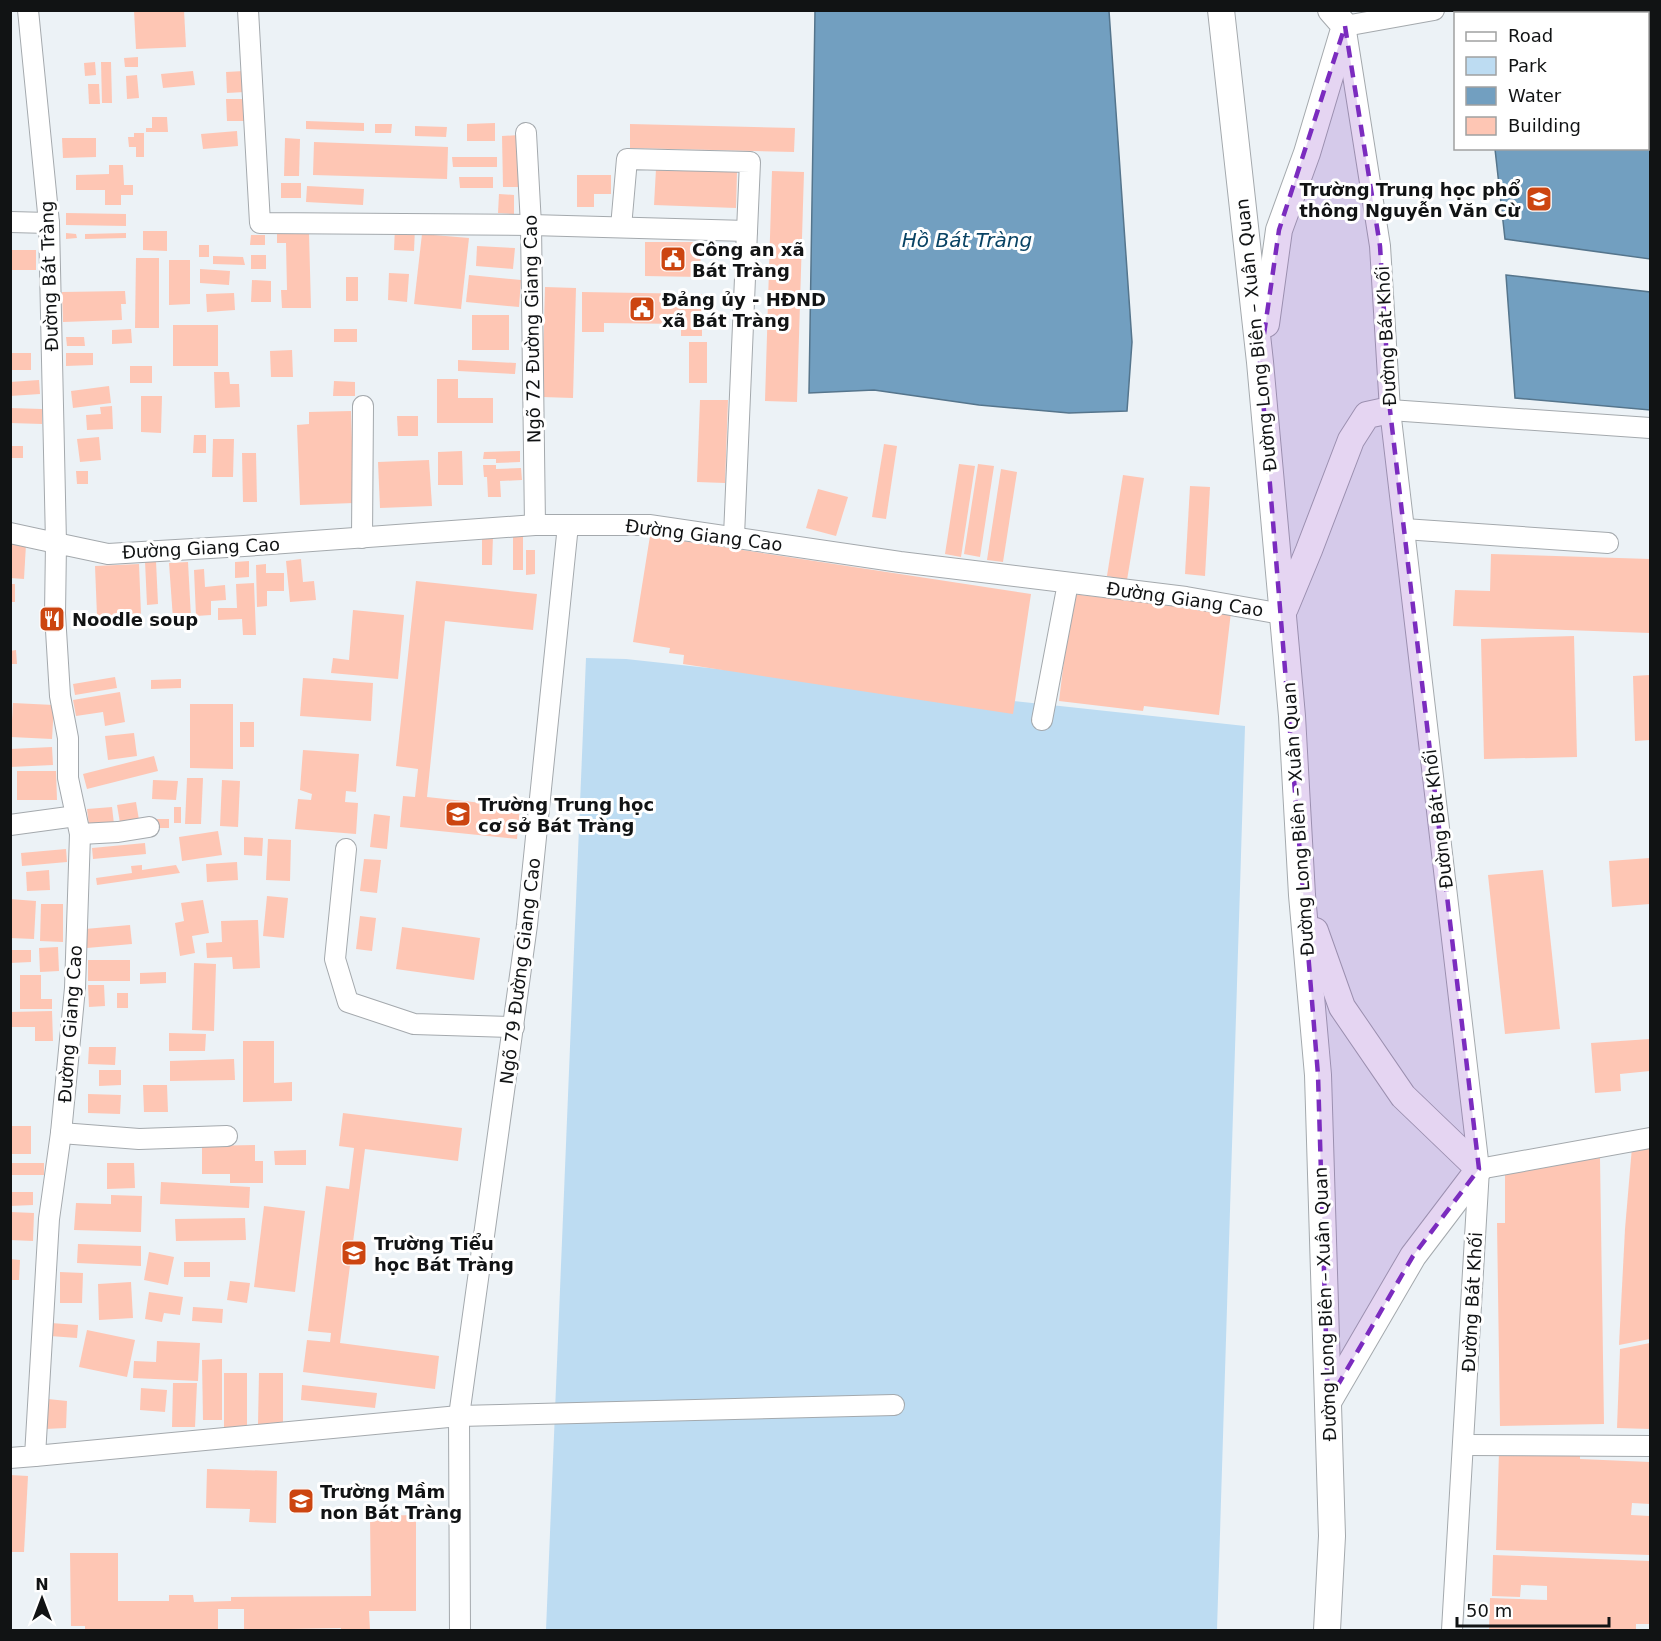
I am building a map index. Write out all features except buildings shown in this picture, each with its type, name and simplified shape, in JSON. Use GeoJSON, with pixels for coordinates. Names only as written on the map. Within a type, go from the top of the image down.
{"type":"FeatureCollection","features":[{"type":"Feature","properties":{"kind":"main road","name":"Đường Long Biên – Xuân Quan"},"geometry":{"type":"LineString","coordinates":[[1221,10],[1260,362],[1292,716],[1302,895],[1318,1075],[1332,1536],[1327,1630]]}},
{"type":"Feature","properties":{"kind":"main road"},"geometry":{"type":"LineString","coordinates":[[1260,362],[1279,230],[1306,153],[1340,16]]}},
{"type":"Feature","properties":{"kind":"main road"},"geometry":{"type":"LineString","coordinates":[[1282,614],[1309,550],[1350,440],[1367,415],[1390,410]]}},
{"type":"Feature","properties":{"kind":"main road"},"geometry":{"type":"LineString","coordinates":[[1302,895],[1342,1007],[1403,1096],[1479,1169],[1413,1256],[1328,1402]]}},
{"type":"Feature","properties":{"kind":"street"},"geometry":{"type":"LineString","coordinates":[[248,10],[260,223],[531,225],[747,231]]}},
{"type":"Feature","properties":{"kind":"street"},"geometry":{"type":"LineString","coordinates":[[1340,16],[1434,10]]}},
{"type":"Feature","properties":{"kind":"street","name":"Đường Bát Tràng"},"geometry":{"type":"LineString","coordinates":[[22,13],[49,223],[56,543]]}},
{"type":"Feature","properties":{"kind":"street","name":"Đường Bát Khối"},"geometry":{"type":"LineString","coordinates":[[1340,16],[1380,246],[1390,410],[1479,1169],[1452,1630]]}},
{"type":"Feature","properties":{"kind":"street","name":"Ngõ 72 Đường Giang Cao"},"geometry":{"type":"LineString","coordinates":[[526,133],[531,225],[536,525]]}},
{"type":"Feature","properties":{"kind":"street"},"geometry":{"type":"LineString","coordinates":[[621,227],[627,159],[750,162],[734,536]]}},
{"type":"Feature","properties":{"kind":"street"},"geometry":{"type":"LineString","coordinates":[[10,222],[49,223]]}},
{"type":"Feature","properties":{"kind":"street"},"geometry":{"type":"LineString","coordinates":[[363,406],[363,538]]}},
{"type":"Feature","properties":{"kind":"street"},"geometry":{"type":"LineString","coordinates":[[1390,410],[1650,428]]}},
{"type":"Feature","properties":{"kind":"street","name":"Đường Giang Cao"},"geometry":{"type":"LineString","coordinates":[[35,1456],[50,1219],[75,988],[78,825],[68,778],[68,738],[60,696],[54,614],[56,543],[108,554],[536,525],[648,525],[900,562],[1186,597],[1282,614]]}},
{"type":"Feature","properties":{"kind":"street","name":"Ngõ 79 Đường Giang Cao"},"geometry":{"type":"LineString","coordinates":[[460,1630],[459,1416],[528,913],[568,525]]}},
{"type":"Feature","properties":{"kind":"street"},"geometry":{"type":"LineString","coordinates":[[1404,529],[1608,543]]}},
{"type":"Feature","properties":{"kind":"street"},"geometry":{"type":"LineString","coordinates":[[10,533],[56,543]]}},
{"type":"Feature","properties":{"kind":"street"},"geometry":{"type":"LineString","coordinates":[[1042,720],[1068,583]]}},
{"type":"Feature","properties":{"kind":"street"},"geometry":{"type":"LineString","coordinates":[[10,825],[78,825],[118,832],[149,826]]}},
{"type":"Feature","properties":{"kind":"street"},"geometry":{"type":"LineString","coordinates":[[346,849],[335,959],[348,1002],[414,1024],[514,1027]]}},
{"type":"Feature","properties":{"kind":"street"},"geometry":{"type":"LineString","coordinates":[[61,1133],[139,1139],[227,1136]]}},
{"type":"Feature","properties":{"kind":"street"},"geometry":{"type":"LineString","coordinates":[[1479,1169],[1650,1138]]}},
{"type":"Feature","properties":{"kind":"street"},"geometry":{"type":"LineString","coordinates":[[10,1458],[459,1416],[894,1405]]}},
{"type":"Feature","properties":{"kind":"street"},"geometry":{"type":"LineString","coordinates":[[1464,1445],[1650,1446]]}},
{"type":"Feature","properties":{"kind":"highlighted area"},"geometry":{"type":"Polygon","coordinates":[[[1345,26],[1380,246],[1390,410],[1479,1169],[1413,1256],[1328,1402],[1318,1075],[1260,362],[1279,230],[1345,26]]]}},
{"type":"Feature","properties":{"kind":"green space"},"geometry":{"type":"Polygon","coordinates":[[[586,658],[626,659],[1245,726],[1217,1630],[546,1630],[586,658]]]}},
{"type":"Feature","properties":{"kind":"water","name":"Hồ Bát Tràng"},"geometry":{"type":"Polygon","coordinates":[[[815,11],[1109,11],[1132,342],[1127,411],[1069,413],[979,405],[874,390],[809,393],[815,11]]]}},
{"type":"Feature","properties":{"kind":"water"},"geometry":{"type":"Polygon","coordinates":[[[1649,72],[1650,259],[1505,239],[1495,150],[1649,150],[1649,72]]]}},
{"type":"Feature","properties":{"kind":"water"},"geometry":{"type":"Polygon","coordinates":[[[1506,275],[1650,292],[1650,410],[1515,398],[1506,275]]]}},
{"type":"Feature","properties":{"kind":"place","name":"Trường Trung học phổ thông Nguyễn Văn Cừ"},"geometry":{"type":"Point","coordinates":[1539,199]}},
{"type":"Feature","properties":{"kind":"place","name":"Công an xã Bát Tràng"},"geometry":{"type":"Point","coordinates":[673,259]}},
{"type":"Feature","properties":{"kind":"place","name":"Đảng ủy - HĐND xã Bát Tràng"},"geometry":{"type":"Point","coordinates":[642,309]}},
{"type":"Feature","properties":{"kind":"place","name":"Noodle soup"},"geometry":{"type":"Point","coordinates":[52,619]}},
{"type":"Feature","properties":{"kind":"place","name":"Trường Trung học cơ sở Bát Tràng"},"geometry":{"type":"Point","coordinates":[458,814]}},
{"type":"Feature","properties":{"kind":"place","name":"Trường Tiểu học Bát Tràng"},"geometry":{"type":"Point","coordinates":[354,1253]}},
{"type":"Feature","properties":{"kind":"place","name":"Trường Mầm non Bát Tràng"},"geometry":{"type":"Point","coordinates":[301,1501]}}]}
